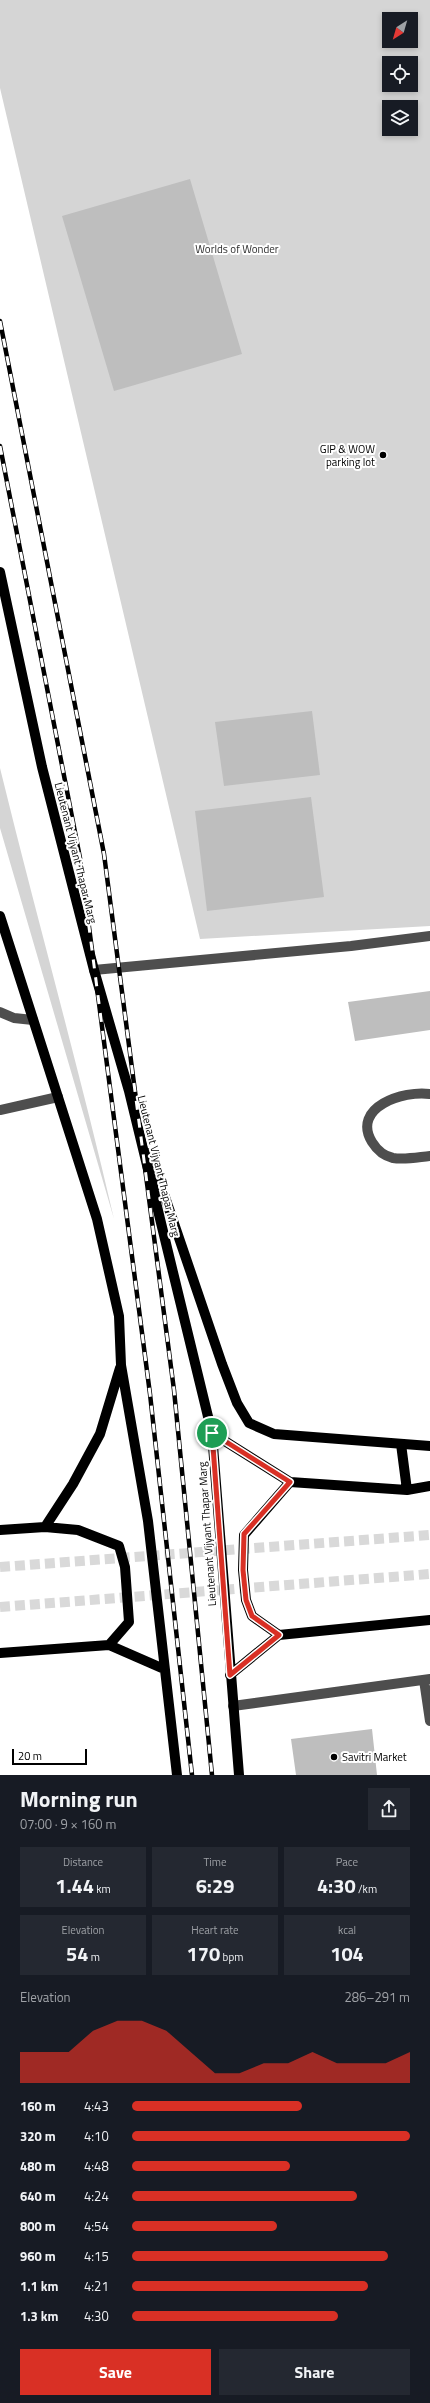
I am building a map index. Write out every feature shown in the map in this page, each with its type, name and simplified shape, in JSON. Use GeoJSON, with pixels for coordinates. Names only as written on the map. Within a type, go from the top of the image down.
{"type":"FeatureCollection","features":[{"type":"Feature","properties":{"kind":"main road","name":"Lieutenant Vijyant Thapar Marg"},"geometry":{"type":"LineString","coordinates":[[0,572],[42,767],[94,970],[129,1091],[212,1433],[232,1706],[239,1775]]}},
{"type":"Feature","properties":{"kind":"main road"},"geometry":{"type":"LineString","coordinates":[[0,916],[97,1219],[119,1316],[121,1365],[148,1521],[177,1775]]}},
{"type":"Feature","properties":{"kind":"main road"},"geometry":{"type":"LineString","coordinates":[[129,1091],[222,1364],[237,1403],[249,1423],[274,1434],[430,1446]]}},
{"type":"Feature","properties":{"kind":"main road"},"geometry":{"type":"LineString","coordinates":[[44,1527],[73,1484],[100,1434],[121,1365]]}},
{"type":"Feature","properties":{"kind":"main road"},"geometry":{"type":"LineString","coordinates":[[212,1433],[290,1482],[407,1490],[430,1486]]}},
{"type":"Feature","properties":{"kind":"main road"},"geometry":{"type":"LineString","coordinates":[[401,1444],[407,1490]]}},
{"type":"Feature","properties":{"kind":"main road"},"geometry":{"type":"LineString","coordinates":[[279,1635],[252,1616],[246,1600],[243,1570],[244,1534],[290,1482]]}},
{"type":"Feature","properties":{"kind":"main road"},"geometry":{"type":"LineString","coordinates":[[0,1530],[44,1527],[78,1530],[119,1546],[125,1567],[129,1622],[108,1645]]}},
{"type":"Feature","properties":{"kind":"main road"},"geometry":{"type":"LineString","coordinates":[[230,1675],[279,1635],[430,1620]]}},
{"type":"Feature","properties":{"kind":"main road"},"geometry":{"type":"LineString","coordinates":[[0,1653],[108,1645],[164,1669]]}},
{"type":"Feature","properties":{"kind":"street"},"geometry":{"type":"LineString","coordinates":[[94,970],[351,946],[430,936]]}},
{"type":"Feature","properties":{"kind":"street"},"geometry":{"type":"LineString","coordinates":[[0,1012],[14,1018],[33,1020]]}},
{"type":"Feature","properties":{"kind":"street"},"geometry":{"type":"LineString","coordinates":[[430,1094],[388,1099],[376,1107],[367,1121],[368,1136],[377,1150],[393,1158],[430,1156]]}},
{"type":"Feature","properties":{"kind":"street"},"geometry":{"type":"LineString","coordinates":[[0,1110],[58,1097]]}},
{"type":"Feature","properties":{"kind":"street"},"geometry":{"type":"LineString","coordinates":[[232,1706],[427,1679],[430,1721]]}},
{"type":"Feature","properties":{"kind":"green space","name":"Worlds of Wonder"},"geometry":{"type":"Polygon","coordinates":[[[0,0],[430,0],[430,926],[200,939],[0,88],[0,0]]]}},
{"type":"Feature","properties":{"kind":"green space"},"geometry":{"type":"Polygon","coordinates":[[[0,768],[87,1106],[114,1219],[0,828],[0,768]]]}},
{"type":"Feature","properties":{"kind":"building"},"geometry":{"type":"Polygon","coordinates":[[[190,179],[242,354],[114,391],[62,216],[190,179]]]}},
{"type":"Feature","properties":{"kind":"building"},"geometry":{"type":"Polygon","coordinates":[[[312,711],[320,775],[224,786],[215,722],[312,711]]]}},
{"type":"Feature","properties":{"kind":"building"},"geometry":{"type":"Polygon","coordinates":[[[311,797],[324,897],[207,911],[195,811],[311,797]]]}},
{"type":"Feature","properties":{"kind":"building"},"geometry":{"type":"Polygon","coordinates":[[[430,991],[430,1030],[355,1041],[348,1002],[430,991]]]}},
{"type":"Feature","properties":{"kind":"building","name":"Savitri Market"},"geometry":{"type":"Polygon","coordinates":[[[372,1729],[377,1775],[296,1775],[291,1739],[372,1729]]]}},
{"type":"Feature","properties":{"kind":"tunnel"},"geometry":{"type":"LineString","coordinates":[[0,1567],[430,1535]]}},
{"type":"Feature","properties":{"kind":"tunnel"},"geometry":{"type":"LineString","coordinates":[[0,1607],[430,1574]]}},
{"type":"Feature","properties":{"kind":"railway"},"geometry":{"type":"LineString","coordinates":[[0,321],[104,854],[174,1390],[212,1775]]}},
{"type":"Feature","properties":{"kind":"railway"},"geometry":{"type":"LineString","coordinates":[[0,446],[80,858],[150,1394],[192,1775]]}},
{"type":"Feature","properties":{"kind":"place","name":"GIP & WOW parking lot"},"geometry":{"type":"Point","coordinates":[383,455]}},
{"type":"Feature","properties":{"kind":"place","name":"Savitri Market"},"geometry":{"type":"Point","coordinates":[334,1757]}},
{"type":"Feature","properties":{"kind":"route"},"geometry":{"type":"LineString","coordinates":[[212,1433],[290,1482],[244,1534],[243,1570],[246,1600],[252,1616],[279,1635],[230,1675],[216,1481],[212,1433]]}}]}
